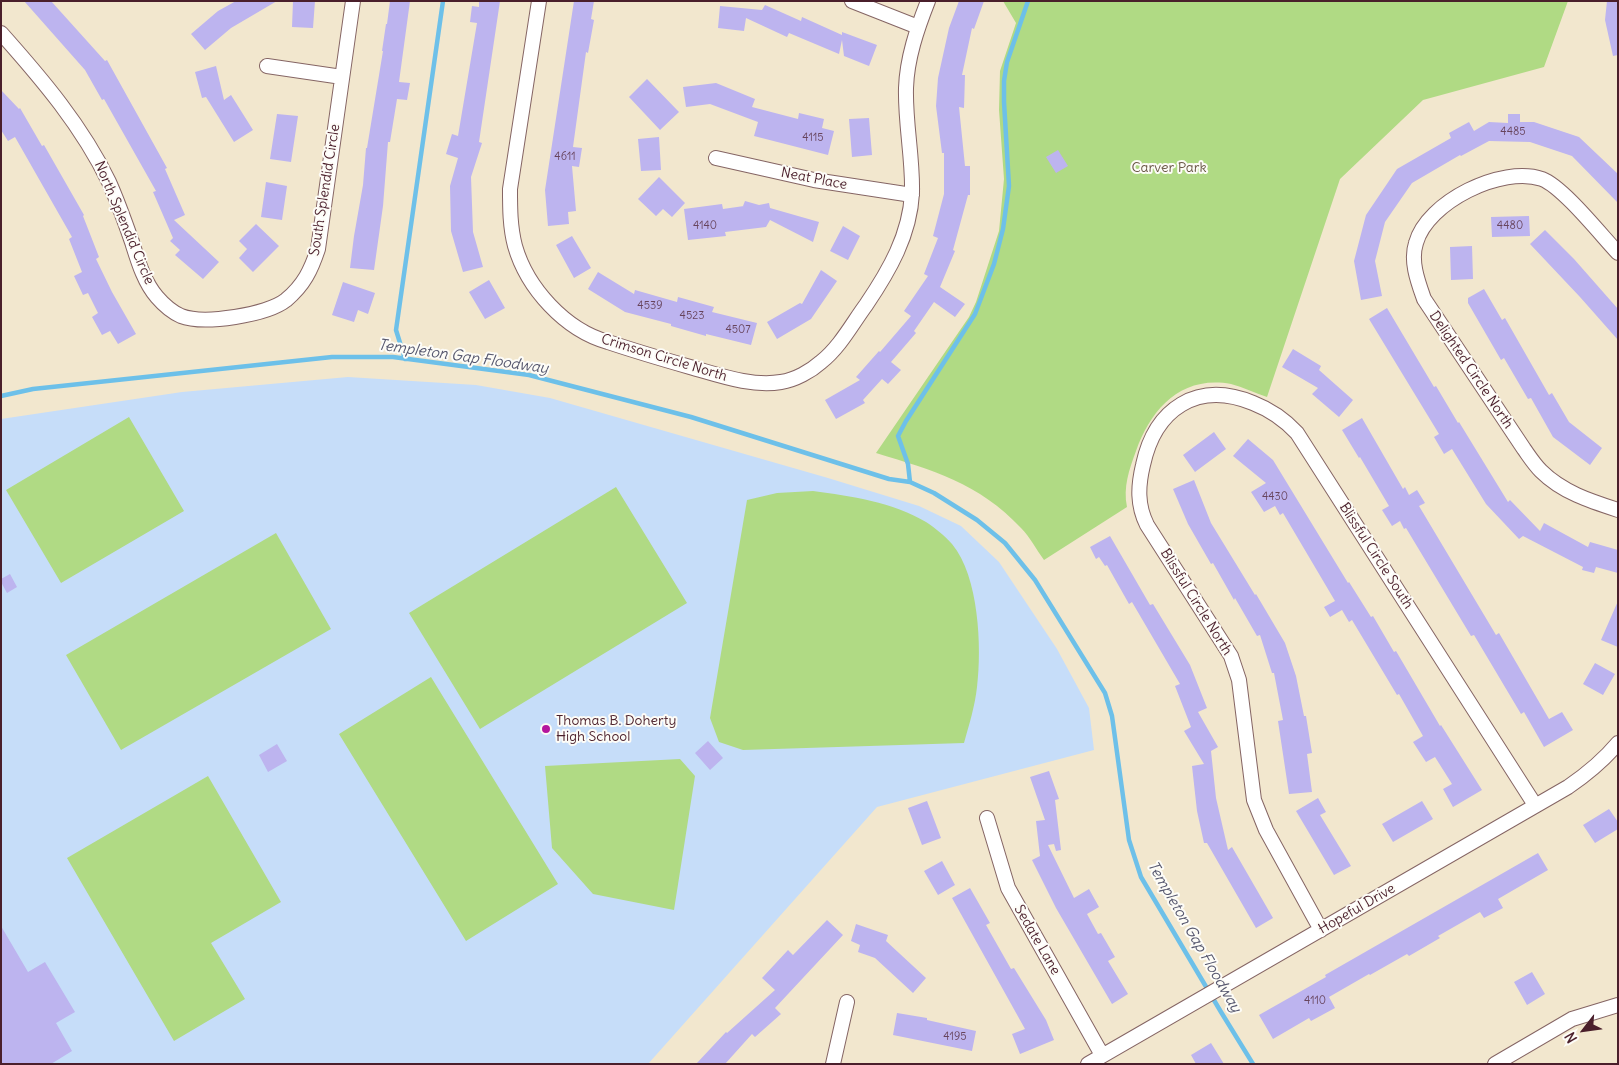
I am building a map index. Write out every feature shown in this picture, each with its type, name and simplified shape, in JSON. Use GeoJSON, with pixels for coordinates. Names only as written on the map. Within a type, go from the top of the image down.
{"type":"FeatureCollection","features":[{"type":"Feature","properties":{"kind":"street","name":"South Splendid Circle"},"geometry":{"type":"LineString","coordinates":[[236,316],[268,309],[285,301],[299,288],[310,272],[318,249],[353,1]]}},
{"type":"Feature","properties":{"kind":"street","name":"Crimson Circle North"},"geometry":{"type":"LineString","coordinates":[[539,1],[510,189],[510,218],[516,247],[526,272],[541,294],[558,313],[580,330],[602,341],[732,379],[761,383],[783,382],[821,362],[836,348],[882,281],[895,258],[909,215],[912,195],[912,165],[906,89],[907,72],[918,27],[928,1]]}},
{"type":"Feature","properties":{"kind":"street"},"geometry":{"type":"LineString","coordinates":[[852,1],[918,27]]}},
{"type":"Feature","properties":{"kind":"street","name":"North Splendid Circle"},"geometry":{"type":"LineString","coordinates":[[1,33],[45,82],[98,159],[110,184],[146,281],[157,297],[180,316],[193,319],[209,319],[236,316]]}},
{"type":"Feature","properties":{"kind":"street"},"geometry":{"type":"LineString","coordinates":[[267,66],[342,77]]}},
{"type":"Feature","properties":{"kind":"street","name":"Neat Place"},"geometry":{"type":"LineString","coordinates":[[716,158],[814,180],[912,195]]}},
{"type":"Feature","properties":{"kind":"street","name":"Delighted Circle North"},"geometry":{"type":"LineString","coordinates":[[1618,253],[1557,188],[1543,180],[1528,175],[1506,177],[1472,187],[1460,194],[1434,214],[1423,228],[1415,244],[1416,272],[1424,299],[1540,471],[1562,488],[1584,499],[1618,510]]}},
{"type":"Feature","properties":{"kind":"street","name":"Blissful Circle South"},"geometry":{"type":"LineString","coordinates":[[1166,416],[1196,396],[1222,394],[1246,400],[1262,407],[1289,424],[1303,441],[1535,805]]}},
{"type":"Feature","properties":{"kind":"street","name":"Blissful Circle North"},"geometry":{"type":"LineString","coordinates":[[1166,416],[1156,430],[1146,454],[1140,479],[1140,507],[1147,525],[1231,656],[1239,680],[1254,800],[1266,830],[1321,930]]}},
{"type":"Feature","properties":{"kind":"street","name":"Hopeful Drive"},"geometry":{"type":"LineString","coordinates":[[1088,1064],[1587,774],[1618,744]]}},
{"type":"Feature","properties":{"kind":"street","name":"Sedate Lane"},"geometry":{"type":"LineString","coordinates":[[988,818],[1008,888],[1102,1055]]}},
{"type":"Feature","properties":{"kind":"street"},"geometry":{"type":"LineString","coordinates":[[833,1064],[847,1002]]}},
{"type":"Feature","properties":{"kind":"street"},"geometry":{"type":"LineString","coordinates":[[1495,1064],[1572,1019],[1618,1005]]}},
{"type":"Feature","properties":{"kind":"shaded area","name":"Thomas B. Doherty High School"},"geometry":{"type":"Polygon","coordinates":[[[348,377],[476,385],[550,398],[919,506],[961,526],[999,562],[1057,649],[1089,708],[1094,750],[877,807],[648,1064],[1,1064],[1,419],[182,392],[348,377]]]}},
{"type":"Feature","properties":{"kind":"green space","name":"Carver Park"},"geometry":{"type":"Polygon","coordinates":[[[1003,1],[1568,1],[1544,67],[1423,100],[1340,179],[1267,397],[1231,384],[1213,383],[1197,385],[1183,390],[1170,398],[1150,422],[1136,451],[1126,486],[1127,507],[1044,560],[1024,532],[989,500],[954,480],[935,472],[876,453],[969,317],[976,302],[999,231],[1004,179],[999,110],[1000,71],[1016,23],[1003,1]]]}},
{"type":"Feature","properties":{"kind":"green space"},"geometry":{"type":"Polygon","coordinates":[[[129,417],[184,511],[61,583],[6,490],[129,417]]]}},
{"type":"Feature","properties":{"kind":"green space"},"geometry":{"type":"Polygon","coordinates":[[[616,487],[687,603],[480,729],[409,613],[616,487]]]}},
{"type":"Feature","properties":{"kind":"green space"},"geometry":{"type":"Polygon","coordinates":[[[813,491],[871,501],[900,509],[926,522],[943,535],[952,544],[961,558],[973,593],[979,653],[976,694],[964,743],[743,750],[719,742],[710,718],[747,500],[777,493],[813,491]]]}},
{"type":"Feature","properties":{"kind":"green space"},"geometry":{"type":"Polygon","coordinates":[[[276,533],[331,629],[121,750],[66,655],[276,533]]]}},
{"type":"Feature","properties":{"kind":"green space"},"geometry":{"type":"Polygon","coordinates":[[[431,677],[558,884],[466,941],[339,734],[431,677]]]}},
{"type":"Feature","properties":{"kind":"green space"},"geometry":{"type":"Polygon","coordinates":[[[680,759],[695,776],[674,910],[593,894],[552,848],[545,766],[680,759]]]}},
{"type":"Feature","properties":{"kind":"green space"},"geometry":{"type":"Polygon","coordinates":[[[208,776],[281,902],[211,943],[245,999],[174,1041],[67,858],[208,776]]]}},
{"type":"Feature","properties":{"kind":"building"},"geometry":{"type":"Polygon","coordinates":[[[24,1],[51,1],[105,61],[107,60],[167,168],[165,169],[185,215],[174,220],[219,262],[203,279],[175,255],[180,250],[170,241],[173,238],[153,192],[156,191],[104,99],[102,100],[85,70],[24,1]]]}},
{"type":"Feature","properties":{"kind":"building"},"geometry":{"type":"Polygon","coordinates":[[[236,1],[277,1],[231,28],[205,50],[191,34],[218,11],[236,1]]]}},
{"type":"Feature","properties":{"kind":"building"},"geometry":{"type":"Polygon","coordinates":[[[293,1],[315,1],[313,28],[292,27],[293,1]]]}},
{"type":"Feature","properties":{"kind":"building"},"geometry":{"type":"Polygon","coordinates":[[[390,1],[410,1],[399,82],[410,83],[407,100],[397,99],[390,142],[388,142],[383,206],[374,270],[350,268],[363,185],[366,148],[390,1]]]}},
{"type":"Feature","properties":{"kind":"building"},"geometry":{"type":"Polygon","coordinates":[[[479,1],[500,1],[479,142],[482,143],[471,177],[473,232],[483,267],[463,272],[451,231],[450,186],[458,158],[446,154],[452,134],[458,136],[477,23],[470,22],[472,6],[479,7],[479,1]]]}},
{"type":"Feature","properties":{"kind":"building"},"geometry":{"type":"Polygon","coordinates":[[[574,1],[594,1],[591,19],[594,20],[588,53],[586,52],[573,147],[582,148],[579,167],[572,166],[576,211],[568,212],[569,224],[548,226],[545,190],[574,1]]]}},
{"type":"Feature","properties":{"kind":"building"},"geometry":{"type":"Polygon","coordinates":[[[959,1],[984,1],[974,29],[972,28],[962,75],[965,75],[964,108],[959,107],[965,166],[970,166],[970,195],[968,195],[953,250],[955,251],[940,287],[965,304],[955,317],[934,302],[914,331],[916,333],[891,362],[901,370],[888,384],[882,379],[863,400],[865,403],[836,419],[825,400],[860,380],[856,377],[911,316],[904,311],[928,276],[924,274],[938,238],[933,236],[944,194],[944,153],[942,153],[936,106],[938,78],[949,28],[959,1]]]}},
{"type":"Feature","properties":{"kind":"building"},"geometry":{"type":"Polygon","coordinates":[[[1607,1],[1618,1],[1618,55],[1613,56],[1605,20],[1607,1]]]}},
{"type":"Feature","properties":{"kind":"building"},"geometry":{"type":"Polygon","coordinates":[[[765,5],[801,21],[802,17],[842,35],[842,32],[877,45],[869,66],[844,56],[842,40],[839,54],[789,33],[787,37],[746,18],[744,31],[718,28],[720,6],[762,10],[765,5]]]}},
{"type":"Feature","properties":{"kind":"building"},"geometry":{"type":"Polygon","coordinates":[[[216,66],[224,100],[231,95],[253,130],[234,142],[206,97],[202,98],[195,72],[216,66]]]}},
{"type":"Feature","properties":{"kind":"building"},"geometry":{"type":"Polygon","coordinates":[[[647,79],[679,112],[660,130],[629,97],[647,79]]]}},
{"type":"Feature","properties":{"kind":"building"},"geometry":{"type":"Polygon","coordinates":[[[716,83],[755,99],[752,107],[798,119],[799,113],[824,119],[822,128],[834,131],[828,155],[754,136],[758,122],[710,104],[686,107],[683,87],[716,83]]]}},
{"type":"Feature","properties":{"kind":"building"},"geometry":{"type":"Polygon","coordinates":[[[1,90],[20,108],[42,146],[44,145],[84,215],[99,257],[96,259],[136,334],[118,344],[110,331],[102,335],[92,317],[98,313],[88,293],[83,295],[74,276],[82,272],[69,239],[72,237],[15,137],[8,141],[1,130],[1,90]]]}},
{"type":"Feature","properties":{"kind":"building"},"geometry":{"type":"Polygon","coordinates":[[[277,114],[298,116],[291,162],[270,159],[277,114]]]}},
{"type":"Feature","properties":{"kind":"building"},"geometry":{"type":"Polygon","coordinates":[[[1508,114],[1520,114],[1520,122],[1534,122],[1579,137],[1618,174],[1618,203],[1572,156],[1530,142],[1489,141],[1460,155],[1412,183],[1385,222],[1375,261],[1382,296],[1361,300],[1354,261],[1366,215],[1397,169],[1451,138],[1449,133],[1469,122],[1474,131],[1489,122],[1508,123],[1508,114]]]}},
{"type":"Feature","properties":{"kind":"building"},"geometry":{"type":"Polygon","coordinates":[[[869,118],[872,155],[852,157],[849,119],[869,118]]]}},
{"type":"Feature","properties":{"kind":"building"},"geometry":{"type":"Polygon","coordinates":[[[659,137],[661,170],[641,171],[638,139],[659,137]]]}},
{"type":"Feature","properties":{"kind":"building"},"geometry":{"type":"Polygon","coordinates":[[[1058,150],[1068,166],[1056,173],[1046,157],[1058,150]]]}},
{"type":"Feature","properties":{"kind":"building"},"geometry":{"type":"Polygon","coordinates":[[[659,177],[685,203],[672,217],[663,209],[656,216],[638,199],[659,177]]]}},
{"type":"Feature","properties":{"kind":"building"},"geometry":{"type":"Polygon","coordinates":[[[266,182],[287,186],[282,220],[261,217],[266,182]]]}},
{"type":"Feature","properties":{"kind":"building"},"geometry":{"type":"Polygon","coordinates":[[[745,201],[759,205],[769,203],[770,208],[819,222],[813,242],[770,220],[766,227],[725,232],[726,236],[688,240],[684,209],[722,204],[723,209],[744,206],[745,201]]]}},
{"type":"Feature","properties":{"kind":"building"},"geometry":{"type":"Polygon","coordinates":[[[1529,216],[1530,236],[1492,237],[1491,217],[1529,216]]]}},
{"type":"Feature","properties":{"kind":"building"},"geometry":{"type":"Polygon","coordinates":[[[256,224],[279,246],[253,272],[239,258],[247,249],[239,241],[256,224]]]}},
{"type":"Feature","properties":{"kind":"building"},"geometry":{"type":"Polygon","coordinates":[[[843,226],[860,236],[848,260],[830,251],[843,226]]]}},
{"type":"Feature","properties":{"kind":"building"},"geometry":{"type":"Polygon","coordinates":[[[1545,230],[1574,259],[1618,309],[1618,340],[1530,244],[1545,230]]]}},
{"type":"Feature","properties":{"kind":"building"},"geometry":{"type":"Polygon","coordinates":[[[572,236],[591,268],[574,278],[556,245],[572,236]]]}},
{"type":"Feature","properties":{"kind":"building"},"geometry":{"type":"Polygon","coordinates":[[[1472,246],[1473,279],[1451,280],[1450,247],[1472,246]]]}},
{"type":"Feature","properties":{"kind":"building"},"geometry":{"type":"Polygon","coordinates":[[[821,270],[837,281],[811,319],[777,339],[767,322],[800,303],[802,304],[821,270]]]}},
{"type":"Feature","properties":{"kind":"building"},"geometry":{"type":"Polygon","coordinates":[[[598,272],[634,294],[635,290],[677,302],[678,297],[714,307],[712,312],[757,323],[751,345],[706,334],[706,336],[671,326],[671,324],[625,312],[588,289],[598,272]]]}},
{"type":"Feature","properties":{"kind":"building"},"geometry":{"type":"Polygon","coordinates":[[[489,280],[505,308],[485,319],[469,292],[489,280]]]}},
{"type":"Feature","properties":{"kind":"building"},"geometry":{"type":"Polygon","coordinates":[[[343,282],[375,293],[368,314],[358,310],[354,322],[332,315],[343,282]]]}},
{"type":"Feature","properties":{"kind":"building"},"geometry":{"type":"Polygon","coordinates":[[[1484,289],[1502,320],[1505,318],[1549,395],[1552,393],[1569,422],[1602,448],[1590,465],[1553,437],[1531,398],[1528,399],[1504,358],[1501,360],[1468,303],[1468,298],[1484,289]]]}},
{"type":"Feature","properties":{"kind":"building"},"geometry":{"type":"Polygon","coordinates":[[[1387,308],[1434,387],[1436,386],[1508,502],[1510,500],[1540,531],[1544,523],[1588,547],[1590,542],[1618,550],[1618,573],[1596,567],[1594,573],[1582,570],[1583,567],[1523,536],[1519,539],[1486,504],[1452,449],[1444,454],[1434,437],[1439,434],[1369,319],[1387,308]]]}},
{"type":"Feature","properties":{"kind":"building"},"geometry":{"type":"Polygon","coordinates":[[[1293,349],[1321,366],[1319,370],[1353,400],[1339,417],[1312,394],[1318,388],[1282,367],[1293,349]]]}},
{"type":"Feature","properties":{"kind":"building"},"geometry":{"type":"Polygon","coordinates":[[[1362,418],[1403,489],[1405,487],[1409,495],[1417,490],[1425,503],[1419,506],[1496,635],[1499,633],[1549,719],[1562,712],[1573,730],[1544,747],[1524,712],[1521,714],[1474,635],[1471,636],[1406,528],[1404,529],[1400,521],[1392,526],[1382,510],[1389,506],[1342,430],[1362,418]]]}},
{"type":"Feature","properties":{"kind":"building"},"geometry":{"type":"Polygon","coordinates":[[[1214,432],[1226,449],[1195,472],[1183,455],[1214,432]]]}},
{"type":"Feature","properties":{"kind":"building"},"geometry":{"type":"Polygon","coordinates":[[[1248,439],[1273,460],[1348,583],[1371,617],[1373,616],[1394,652],[1396,651],[1440,726],[1482,790],[1453,807],[1443,789],[1452,784],[1435,757],[1426,762],[1413,742],[1423,736],[1352,620],[1349,622],[1342,610],[1330,617],[1324,607],[1335,601],[1283,513],[1280,515],[1275,506],[1264,512],[1251,492],[1266,483],[1233,456],[1248,439]]]}},
{"type":"Feature","properties":{"kind":"building"},"geometry":{"type":"Polygon","coordinates":[[[1194,480],[1211,523],[1285,643],[1296,676],[1304,716],[1306,716],[1312,753],[1307,754],[1312,792],[1289,794],[1278,721],[1283,720],[1274,673],[1272,673],[1260,635],[1257,636],[1213,563],[1211,564],[1188,524],[1173,489],[1194,480]]]}},
{"type":"Feature","properties":{"kind":"building"},"geometry":{"type":"Polygon","coordinates":[[[1110,536],[1150,605],[1153,604],[1190,665],[1207,708],[1198,712],[1218,747],[1211,751],[1216,798],[1228,850],[1232,847],[1273,918],[1256,928],[1207,843],[1204,843],[1197,811],[1192,766],[1204,764],[1184,731],[1191,727],[1175,686],[1180,684],[1132,602],[1129,604],[1107,565],[1105,566],[1099,557],[1096,559],[1090,547],[1110,536]]]}},
{"type":"Feature","properties":{"kind":"building"},"geometry":{"type":"Polygon","coordinates":[[[10,574],[17,587],[7,593],[1,579],[10,574]]]}},
{"type":"Feature","properties":{"kind":"building"},"geometry":{"type":"Polygon","coordinates":[[[1618,601],[1618,647],[1601,640],[1618,601]]]}},
{"type":"Feature","properties":{"kind":"building"},"geometry":{"type":"Polygon","coordinates":[[[1595,663],[1615,674],[1603,695],[1583,684],[1595,663]]]}},
{"type":"Feature","properties":{"kind":"building"},"geometry":{"type":"Polygon","coordinates":[[[708,741],[723,758],[710,770],[695,753],[708,741]]]}},
{"type":"Feature","properties":{"kind":"building"},"geometry":{"type":"Polygon","coordinates":[[[277,744],[287,761],[268,772],[259,755],[277,744]]]}},
{"type":"Feature","properties":{"kind":"building"},"geometry":{"type":"Polygon","coordinates":[[[1049,771],[1059,799],[1055,800],[1061,850],[1056,851],[1054,844],[1048,845],[1074,898],[1089,889],[1099,907],[1087,914],[1098,934],[1101,933],[1115,957],[1108,961],[1128,994],[1112,1004],[1056,908],[1032,860],[1040,856],[1036,821],[1045,820],[1030,777],[1049,771]]]}},
{"type":"Feature","properties":{"kind":"building"},"geometry":{"type":"Polygon","coordinates":[[[1318,798],[1326,812],[1320,815],[1351,866],[1334,875],[1296,811],[1318,798]]]}},
{"type":"Feature","properties":{"kind":"building"},"geometry":{"type":"Polygon","coordinates":[[[927,801],[941,838],[922,845],[908,808],[927,801]]]}},
{"type":"Feature","properties":{"kind":"building"},"geometry":{"type":"Polygon","coordinates":[[[1422,801],[1433,819],[1393,842],[1382,824],[1422,801]]]}},
{"type":"Feature","properties":{"kind":"building"},"geometry":{"type":"Polygon","coordinates":[[[1609,809],[1618,822],[1618,829],[1595,843],[1583,825],[1609,809]]]}},
{"type":"Feature","properties":{"kind":"building"},"geometry":{"type":"Polygon","coordinates":[[[1538,853],[1548,870],[1498,899],[1503,908],[1484,918],[1480,912],[1438,936],[1440,938],[1409,956],[1407,954],[1369,974],[1329,997],[1335,1008],[1311,1021],[1309,1018],[1273,1039],[1259,1015],[1538,853]]]}},
{"type":"Feature","properties":{"kind":"building"},"geometry":{"type":"Polygon","coordinates":[[[942,861],[955,885],[938,895],[924,871],[942,861]]]}},
{"type":"Feature","properties":{"kind":"building"},"geometry":{"type":"Polygon","coordinates":[[[970,888],[990,923],[986,925],[1011,969],[1014,968],[1046,1020],[1054,1040],[1020,1054],[1012,1034],[1025,1029],[952,898],[970,888]]]}},
{"type":"Feature","properties":{"kind":"building"},"geometry":{"type":"Polygon","coordinates":[[[827,920],[843,935],[775,1008],[781,1014],[755,1037],[752,1034],[725,1064],[696,1064],[726,1032],[775,990],[762,978],[788,950],[793,955],[827,920]]]}},
{"type":"Feature","properties":{"kind":"building"},"geometry":{"type":"Polygon","coordinates":[[[856,924],[888,935],[886,941],[926,978],[913,993],[875,958],[858,952],[860,945],[851,941],[856,924]]]}},
{"type":"Feature","properties":{"kind":"building"},"geometry":{"type":"Polygon","coordinates":[[[1,926],[28,972],[45,962],[75,1012],[56,1023],[72,1051],[51,1064],[1,1064],[1,926]]]}},
{"type":"Feature","properties":{"kind":"building"},"geometry":{"type":"Polygon","coordinates":[[[1532,972],[1545,994],[1527,1005],[1514,982],[1532,972]]]}},
{"type":"Feature","properties":{"kind":"building"},"geometry":{"type":"Polygon","coordinates":[[[897,1013],[927,1018],[927,1020],[976,1031],[972,1051],[893,1035],[897,1013]]]}},
{"type":"Feature","properties":{"kind":"building"},"geometry":{"type":"Polygon","coordinates":[[[1211,1043],[1224,1064],[1196,1064],[1191,1055],[1211,1043]]]}},
{"type":"Feature","properties":{"kind":"waterway"},"geometry":{"type":"LineString","coordinates":[[405,359],[396,330],[443,1]]}},
{"type":"Feature","properties":{"kind":"waterway","name":"Templeton Gap Floodway"},"geometry":{"type":"LineString","coordinates":[[910,482],[908,464],[898,436],[975,314],[994,264],[1003,229],[1009,186],[1004,81],[1007,62],[1028,1]]}},
{"type":"Feature","properties":{"kind":"waterway","name":"Templeton Gap Floodway"},"geometry":{"type":"LineString","coordinates":[[1,396],[33,389],[332,357],[393,357],[529,375],[691,417],[889,479],[910,482],[934,493],[977,520],[1005,543],[1035,580],[1105,693],[1112,716],[1129,840],[1141,877],[1253,1064]]}},
{"type":"Feature","properties":{"kind":"place","name":"Thomas B. Doherty High School"},"geometry":{"type":"Point","coordinates":[546,729]}}]}
